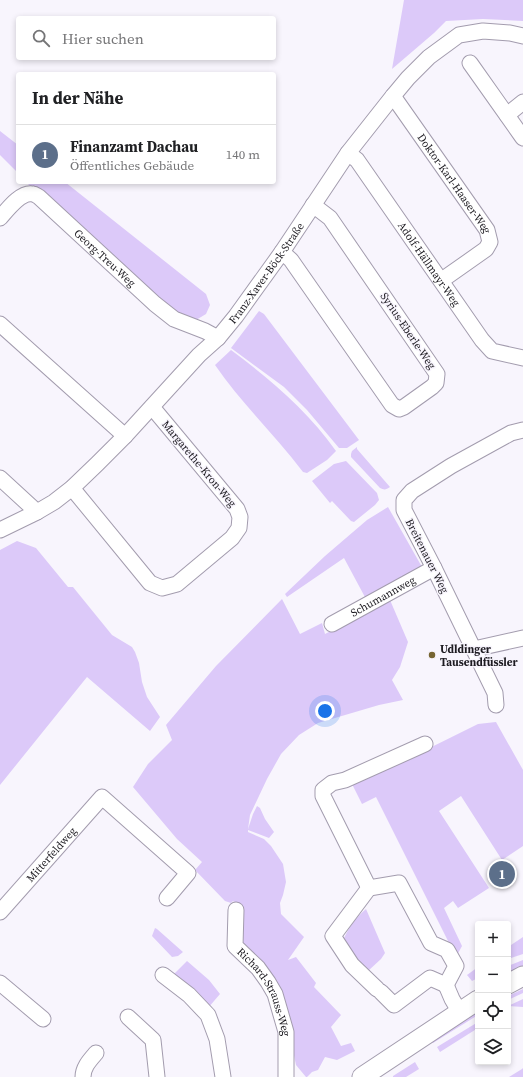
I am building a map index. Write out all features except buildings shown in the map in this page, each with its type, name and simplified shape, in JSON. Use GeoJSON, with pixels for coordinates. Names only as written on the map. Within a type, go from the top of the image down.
{"type":"FeatureCollection","features":[{"type":"Feature","properties":{"kind":"main road"},"geometry":{"type":"LineString","coordinates":[[511,982],[523,976]]}},
{"type":"Feature","properties":{"kind":"main road"},"geometry":{"type":"LineString","coordinates":[[362,1077],[475,1002]]}},
{"type":"Feature","properties":{"kind":"street","name":"Franz-Xaver-Böck-Straße"},"geometry":{"type":"LineString","coordinates":[[0,530],[37,512],[54,502],[72,488],[126,436],[199,355],[218,338],[236,316],[282,252],[348,153],[392,96],[429,57],[459,35],[483,31],[510,33],[523,36]]}},
{"type":"Feature","properties":{"kind":"street"},"geometry":{"type":"LineString","coordinates":[[470,62],[523,138]]}},
{"type":"Feature","properties":{"kind":"street","name":"Doktor-Karl-Haaser-Weg"},"geometry":{"type":"LineString","coordinates":[[392,96],[487,230],[490,242],[486,249],[442,280]]}},
{"type":"Feature","properties":{"kind":"street"},"geometry":{"type":"LineString","coordinates":[[507,115],[523,102]]}},
{"type":"Feature","properties":{"kind":"street","name":"Adolf-Hällmayr-Weg"},"geometry":{"type":"LineString","coordinates":[[348,153],[357,160],[442,280],[482,340],[492,351],[523,358]]}},
{"type":"Feature","properties":{"kind":"street","name":"Georg-Treu-Weg"},"geometry":{"type":"LineString","coordinates":[[0,218],[24,194],[32,193],[39,197],[160,308],[174,319],[206,331],[218,338]]}},
{"type":"Feature","properties":{"kind":"street","name":"Syrius-Eberle-Weg"},"geometry":{"type":"LineString","coordinates":[[282,252],[291,260],[392,405],[399,409],[404,407],[432,387],[436,382],[437,374],[330,218],[314,205]]}},
{"type":"Feature","properties":{"kind":"street"},"geometry":{"type":"LineString","coordinates":[[0,324],[126,436]]}},
{"type":"Feature","properties":{"kind":"street","name":"Margarethe-Kron-Weg"},"geometry":{"type":"LineString","coordinates":[[72,488],[150,583],[162,588],[177,584],[232,538],[239,528],[240,517],[237,509],[152,407]]}},
{"type":"Feature","properties":{"kind":"street","name":"Breitenauer Weg"},"geometry":{"type":"LineString","coordinates":[[496,706],[495,692],[404,510],[404,500],[412,491],[451,466],[511,433],[523,430]]}},
{"type":"Feature","properties":{"kind":"street"},"geometry":{"type":"LineString","coordinates":[[0,478],[37,512]]}},
{"type":"Feature","properties":{"kind":"street","name":"Schumannweg"},"geometry":{"type":"LineString","coordinates":[[332,624],[434,568]]}},
{"type":"Feature","properties":{"kind":"street"},"geometry":{"type":"LineString","coordinates":[[474,649],[523,638]]}},
{"type":"Feature","properties":{"kind":"street"},"geometry":{"type":"LineString","coordinates":[[369,888],[323,796],[323,790],[332,783],[345,780],[424,744]]}},
{"type":"Feature","properties":{"kind":"street","name":"Mitterfeldweg"},"geometry":{"type":"LineString","coordinates":[[0,912],[102,797],[188,873],[167,898]]}},
{"type":"Feature","properties":{"kind":"street"},"geometry":{"type":"LineString","coordinates":[[446,984],[456,966],[447,950],[431,943],[399,883],[369,888],[333,936],[352,966],[394,1005],[430,978],[446,984],[459,1011]]}},
{"type":"Feature","properties":{"kind":"street","name":"Richard-Strauss-Weg"},"geometry":{"type":"LineString","coordinates":[[236,910],[235,946],[258,968],[275,994],[286,1032],[286,1077]]}},
{"type":"Feature","properties":{"kind":"street"},"geometry":{"type":"LineString","coordinates":[[163,975],[189,995],[208,1015],[217,1039],[223,1077]]}},
{"type":"Feature","properties":{"kind":"street"},"geometry":{"type":"LineString","coordinates":[[0,983],[43,1019]]}},
{"type":"Feature","properties":{"kind":"street"},"geometry":{"type":"LineString","coordinates":[[128,1017],[153,1040],[157,1077]]}},
{"type":"Feature","properties":{"kind":"street"},"geometry":{"type":"LineString","coordinates":[[82,1077],[85,1066],[96,1053]]}},
{"type":"Feature","properties":{"kind":"shaded area"},"geometry":{"type":"Polygon","coordinates":[[[404,0],[523,0],[523,21],[483,19],[446,21],[392,69],[404,0]]]}},
{"type":"Feature","properties":{"kind":"shaded area"},"geometry":{"type":"Polygon","coordinates":[[[0,131],[16,143],[16,171],[0,155],[0,131]]]}},
{"type":"Feature","properties":{"kind":"shaded area"},"geometry":{"type":"Polygon","coordinates":[[[28,184],[68,184],[206,294],[210,305],[206,314],[196,320],[176,314],[28,184]]]}},
{"type":"Feature","properties":{"kind":"shaded area"},"geometry":{"type":"Polygon","coordinates":[[[259,311],[264,314],[359,440],[347,448],[339,448],[307,410],[284,387],[231,348],[259,311]]]}},
{"type":"Feature","properties":{"kind":"shaded area"},"geometry":{"type":"Polygon","coordinates":[[[231,350],[288,396],[313,422],[336,451],[327,460],[307,473],[303,472],[236,393],[215,365],[231,350]]]}},
{"type":"Feature","properties":{"kind":"shaded area"},"geometry":{"type":"Polygon","coordinates":[[[357,447],[357,449],[390,487],[387,489],[380,488],[351,457],[352,451],[357,447]]]}},
{"type":"Feature","properties":{"kind":"shaded area"},"geometry":{"type":"Polygon","coordinates":[[[346,461],[377,493],[379,500],[354,522],[351,521],[332,501],[330,503],[312,481],[334,464],[346,461]]]}},
{"type":"Feature","properties":{"kind":"shaded area"},"geometry":{"type":"Polygon","coordinates":[[[388,507],[422,567],[366,599],[344,558],[287,597],[285,594],[325,556],[367,520],[388,507]]]}},
{"type":"Feature","properties":{"kind":"shaded area"},"geometry":{"type":"Polygon","coordinates":[[[17,541],[36,548],[68,587],[73,587],[112,635],[132,647],[139,663],[142,682],[147,697],[160,717],[150,731],[87,677],[0,785],[0,550],[17,541]]]}},
{"type":"Feature","properties":{"kind":"shaded area"},"geometry":{"type":"Polygon","coordinates":[[[282,599],[300,634],[322,623],[325,634],[390,600],[408,642],[400,667],[392,680],[403,700],[379,705],[318,723],[299,735],[281,754],[250,815],[248,829],[257,806],[260,808],[265,819],[274,832],[269,838],[248,830],[248,832],[264,839],[271,846],[283,864],[286,882],[280,903],[281,914],[304,937],[288,960],[296,957],[316,983],[314,987],[341,1015],[331,1027],[341,1046],[351,1043],[355,1051],[337,1060],[325,1057],[318,1070],[312,1072],[307,1077],[296,1065],[289,1021],[239,945],[236,903],[233,901],[231,903],[225,901],[195,870],[202,862],[177,839],[133,787],[148,764],[172,740],[166,725],[216,666],[282,599]]]}},
{"type":"Feature","properties":{"kind":"shaded area"},"geometry":{"type":"Polygon","coordinates":[[[496,722],[523,770],[523,846],[502,860],[461,796],[439,811],[489,888],[458,908],[453,901],[444,908],[462,946],[456,957],[376,797],[362,804],[352,784],[366,777],[367,779],[478,724],[496,722]]]}},
{"type":"Feature","properties":{"kind":"shaded area"},"geometry":{"type":"Polygon","coordinates":[[[366,909],[385,953],[381,959],[368,971],[356,960],[342,942],[352,924],[366,909]]]}},
{"type":"Feature","properties":{"kind":"shaded area"},"geometry":{"type":"Polygon","coordinates":[[[155,928],[183,952],[178,956],[172,957],[152,936],[155,928]]]}},
{"type":"Feature","properties":{"kind":"shaded area"},"geometry":{"type":"Polygon","coordinates":[[[523,937],[523,954],[511,958],[511,945],[523,937]]]}},
{"type":"Feature","properties":{"kind":"shaded area"},"geometry":{"type":"Polygon","coordinates":[[[523,960],[523,967],[511,972],[511,965],[523,960]]]}},
{"type":"Feature","properties":{"kind":"shaded area"},"geometry":{"type":"Polygon","coordinates":[[[187,961],[209,980],[220,994],[208,1008],[172,976],[187,961]]]}},
{"type":"Feature","properties":{"kind":"shaded area"},"geometry":{"type":"Polygon","coordinates":[[[475,969],[475,980],[472,981],[467,975],[475,969]]]}},
{"type":"Feature","properties":{"kind":"shaded area"},"geometry":{"type":"Polygon","coordinates":[[[523,989],[523,993],[511,999],[511,995],[523,989]]]}},
{"type":"Feature","properties":{"kind":"shaded area"},"geometry":{"type":"Polygon","coordinates":[[[523,999],[523,1007],[511,1006],[511,1005],[523,999]]]}},
{"type":"Feature","properties":{"kind":"shaded area"},"geometry":{"type":"Polygon","coordinates":[[[475,1013],[475,1017],[433,1043],[430,1040],[475,1013]]]}},
{"type":"Feature","properties":{"kind":"shaded area"},"geometry":{"type":"Polygon","coordinates":[[[475,1024],[475,1030],[440,1052],[437,1047],[475,1024]]]}},
{"type":"Feature","properties":{"kind":"shaded area"},"geometry":{"type":"Polygon","coordinates":[[[415,1062],[419,1069],[406,1077],[393,1077],[393,1076],[415,1062]]]}},
{"type":"Feature","properties":{"kind":"shaded area"},"geometry":{"type":"Polygon","coordinates":[[[523,1068],[523,1077],[509,1077],[522,1069],[523,1068]]]}},
{"type":"Feature","properties":{"kind":"place","name":"Udldinger Tausendfüssler"},"geometry":{"type":"Point","coordinates":[432,655]}},
{"type":"Feature","properties":{"kind":"place","name":"Finanzamt Dachau"},"geometry":{"type":"Point","coordinates":[502,874]}}]}
